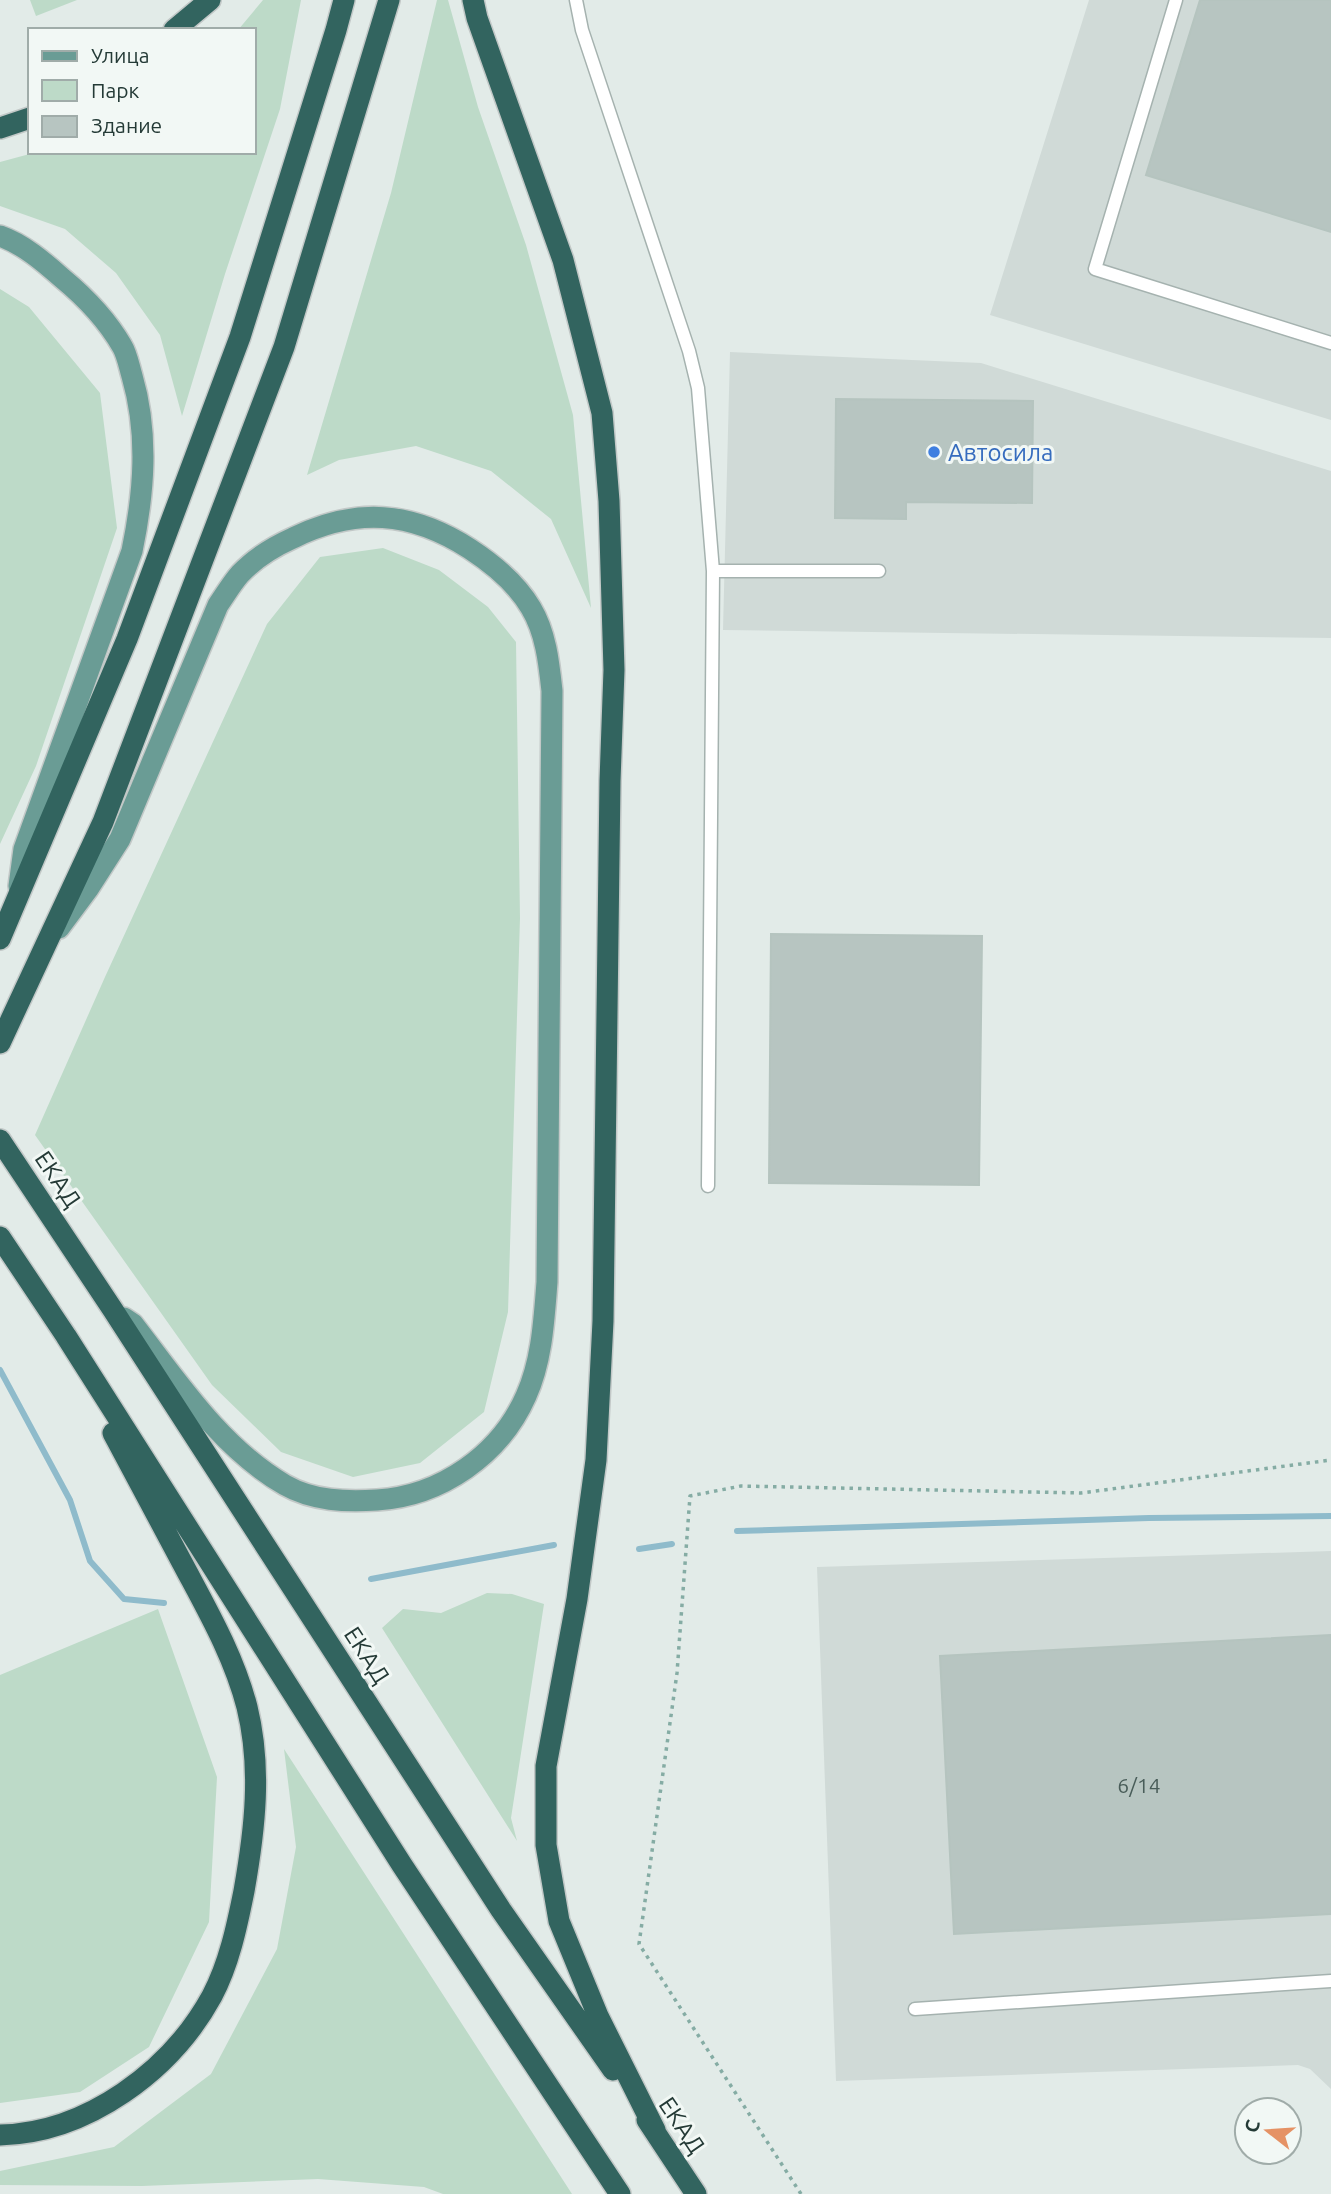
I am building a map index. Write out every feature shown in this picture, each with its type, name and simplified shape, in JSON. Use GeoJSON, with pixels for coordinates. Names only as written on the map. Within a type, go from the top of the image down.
{"type":"FeatureCollection","features":[{"type":"Feature","properties":{"kind":"highway"},"geometry":{"type":"LineString","coordinates":[[176,28],[210,0]]}},
{"type":"Feature","properties":{"kind":"highway"},"geometry":{"type":"LineString","coordinates":[[0,939],[127,639],[235,349],[344,0]]}},
{"type":"Feature","properties":{"kind":"highway"},"geometry":{"type":"LineString","coordinates":[[0,1044],[103,822],[284,347],[389,0]]}},
{"type":"Feature","properties":{"kind":"highway"},"geometry":{"type":"LineString","coordinates":[[473,0],[477,18],[563,260],[602,413],[609,501],[614,670],[610,781],[603,1321],[591,1509],[578,1599],[546,1766],[546,1845],[559,1921],[597,2016],[655,2130]]}},
{"type":"Feature","properties":{"kind":"highway"},"geometry":{"type":"LineString","coordinates":[[0,128],[28,119]]}},
{"type":"Feature","properties":{"kind":"highway","name":"ЕКАД"},"geometry":{"type":"LineString","coordinates":[[0,1140],[501,1910],[655,2130],[696,2194]]}},
{"type":"Feature","properties":{"kind":"highway"},"geometry":{"type":"LineString","coordinates":[[0,1237],[66,1336],[402,1865],[620,2194]]}},
{"type":"Feature","properties":{"kind":"highway"},"geometry":{"type":"LineString","coordinates":[[0,2135],[20,2135],[70,2121],[114,2099],[159,2064],[195,2023],[226,1965],[251,1853],[255,1812],[254,1741],[232,1658],[101,1411],[66,1336]]}},
{"type":"Feature","properties":{"kind":"main road"},"geometry":{"type":"LineString","coordinates":[[0,236],[45,263],[80,293],[102,317],[124,348],[136,391],[142,428],[144,471],[132,551],[24,849],[17,903]]}},
{"type":"Feature","properties":{"kind":"main road"},"geometry":{"type":"LineString","coordinates":[[51,937],[88,889],[120,839],[218,605],[240,575],[263,553],[313,528],[337,520],[360,516],[382,517],[430,528],[449,536],[489,562],[531,608],[548,652],[552,691],[547,1282],[536,1366],[515,1419],[481,1457],[435,1488],[389,1499],[338,1500],[312,1497],[287,1486],[233,1446],[211,1424],[133,1324],[113,1310]]}},
{"type":"Feature","properties":{"kind":"lane"},"geometry":{"type":"LineString","coordinates":[[576,0],[582,30],[689,351],[698,387],[713,571],[708,1186]]}},
{"type":"Feature","properties":{"kind":"lane"},"geometry":{"type":"LineString","coordinates":[[1176,0],[1095,269],[1331,343]]}},
{"type":"Feature","properties":{"kind":"lane"},"geometry":{"type":"LineString","coordinates":[[713,571],[879,571]]}},
{"type":"Feature","properties":{"kind":"lane"},"geometry":{"type":"LineString","coordinates":[[915,2009],[1331,1980]]}},
{"type":"Feature","properties":{"kind":"path"},"geometry":{"type":"LineString","coordinates":[[801,2194],[639,1944],[677,1673],[690,1496],[741,1486],[1081,1493],[1331,1460]]}},
{"type":"Feature","properties":{"kind":"shaded area"},"geometry":{"type":"Polygon","coordinates":[[[1089,0],[1331,0],[1331,420],[990,315],[1089,0]]]}},
{"type":"Feature","properties":{"kind":"shaded area"},"geometry":{"type":"Polygon","coordinates":[[[730,352],[981,363],[1331,471],[1331,638],[723,630],[730,352]]]}},
{"type":"Feature","properties":{"kind":"shaded area"},"geometry":{"type":"Polygon","coordinates":[[[1331,1551],[1331,2089],[1310,2069],[1298,2065],[836,2081],[817,1567],[1331,1551]]]}},
{"type":"Feature","properties":{"kind":"green space"},"geometry":{"type":"Polygon","coordinates":[[[30,0],[77,0],[36,16],[30,0]]]}},
{"type":"Feature","properties":{"kind":"green space"},"geometry":{"type":"Polygon","coordinates":[[[263,0],[301,0],[280,109],[225,274],[182,416],[160,335],[116,273],[65,229],[0,206],[0,162],[30,154],[256,154],[256,28],[240,28],[263,0]]]}},
{"type":"Feature","properties":{"kind":"green space"},"geometry":{"type":"Polygon","coordinates":[[[437,0],[448,0],[478,107],[526,245],[573,415],[591,608],[551,519],[491,471],[416,446],[339,460],[307,475],[391,193],[437,0]]]}},
{"type":"Feature","properties":{"kind":"green space"},"geometry":{"type":"Polygon","coordinates":[[[0,289],[29,307],[100,393],[117,528],[36,766],[0,844],[0,289]]]}},
{"type":"Feature","properties":{"kind":"green space"},"geometry":{"type":"Polygon","coordinates":[[[383,548],[439,570],[488,607],[516,642],[520,918],[508,1312],[484,1412],[420,1463],[353,1477],[281,1452],[212,1385],[35,1135],[267,624],[320,557],[383,548]]]}},
{"type":"Feature","properties":{"kind":"green space"},"geometry":{"type":"Polygon","coordinates":[[[487,1593],[512,1594],[544,1604],[511,1818],[517,1841],[382,1628],[403,1609],[441,1613],[487,1593]]]}},
{"type":"Feature","properties":{"kind":"green space"},"geometry":{"type":"Polygon","coordinates":[[[158,1609],[217,1777],[209,1922],[149,2047],[80,2092],[0,2103],[0,1675],[158,1609]]]}},
{"type":"Feature","properties":{"kind":"green space"},"geometry":{"type":"Polygon","coordinates":[[[284,1749],[572,2194],[443,2194],[424,2187],[318,2179],[142,2186],[0,2185],[0,2171],[114,2147],[211,2074],[277,1949],[296,1847],[284,1749]]]}},
{"type":"Feature","properties":{"kind":"building"},"geometry":{"type":"Polygon","coordinates":[[[1200,0],[1331,0],[1331,232],[1146,175],[1200,0]]]}},
{"type":"Feature","properties":{"kind":"building","name":"Автосила"},"geometry":{"type":"Polygon","coordinates":[[[836,399],[1033,401],[1032,503],[906,502],[906,519],[835,518],[836,399]]]}},
{"type":"Feature","properties":{"kind":"building"},"geometry":{"type":"Polygon","coordinates":[[[771,934],[982,936],[979,1185],[769,1183],[771,934]]]}},
{"type":"Feature","properties":{"kind":"building"},"geometry":{"type":"Polygon","coordinates":[[[1331,1635],[1331,1914],[954,1934],[940,1656],[1331,1635]]]}},
{"type":"Feature","properties":{"kind":"waterway"},"geometry":{"type":"LineString","coordinates":[[0,1370],[70,1500],[90,1561],[124,1599],[164,1603]]}},
{"type":"Feature","properties":{"kind":"waterway"},"geometry":{"type":"LineString","coordinates":[[737,1531],[1149,1518],[1331,1516]]}},
{"type":"Feature","properties":{"kind":"waterway"},"geometry":{"type":"LineString","coordinates":[[639,1549],[672,1544]]}},
{"type":"Feature","properties":{"kind":"waterway"},"geometry":{"type":"LineString","coordinates":[[371,1579],[554,1545]]}},
{"type":"Feature","properties":{"kind":"place","name":"Автосила"},"geometry":{"type":"Point","coordinates":[934,452]}}]}
